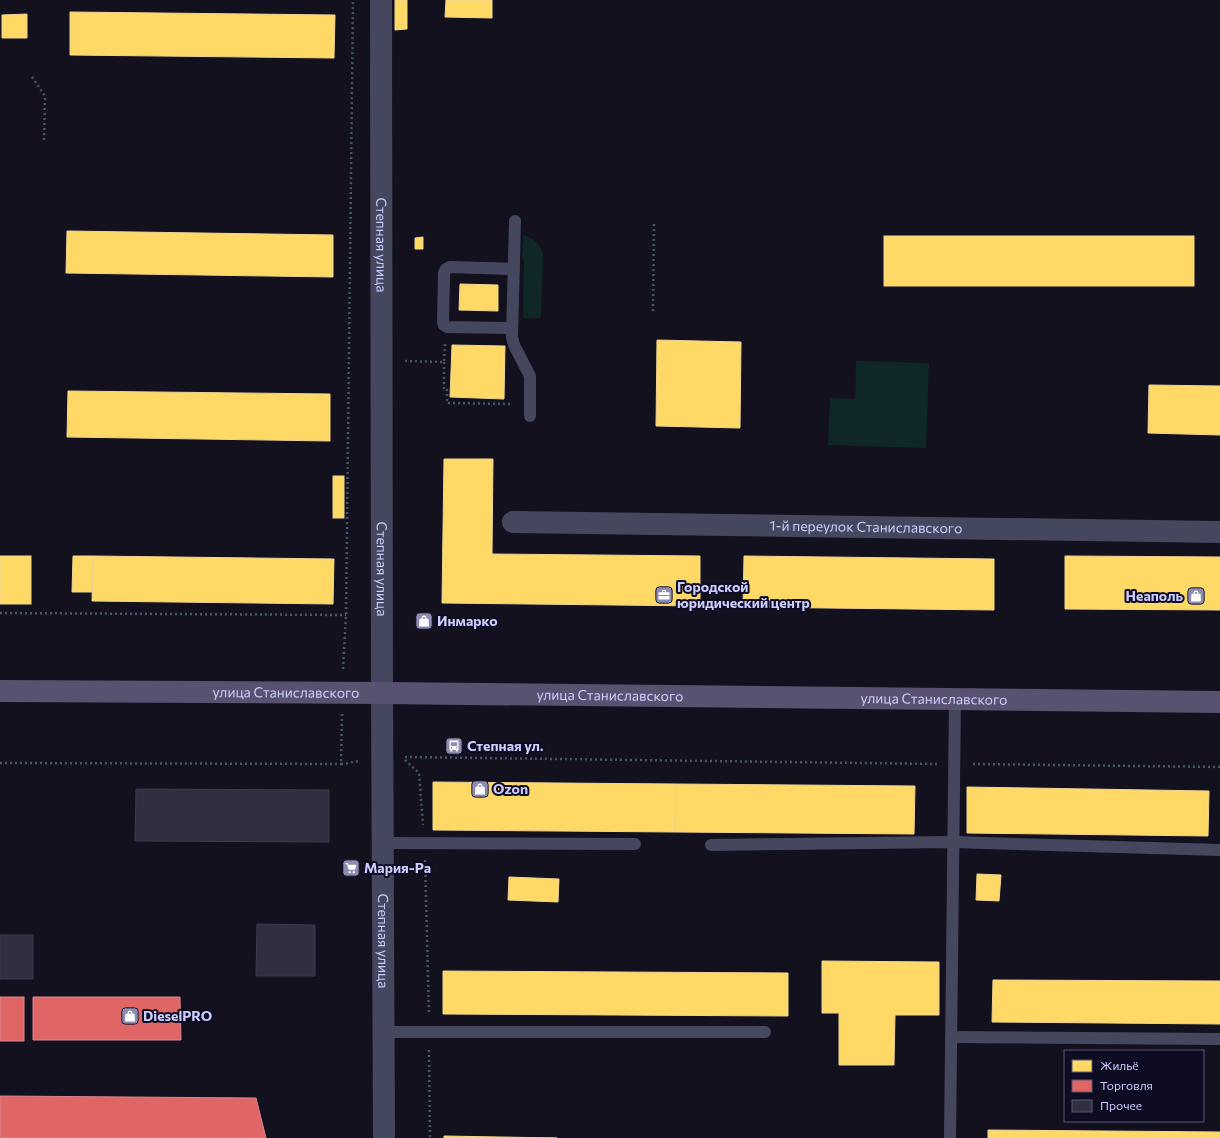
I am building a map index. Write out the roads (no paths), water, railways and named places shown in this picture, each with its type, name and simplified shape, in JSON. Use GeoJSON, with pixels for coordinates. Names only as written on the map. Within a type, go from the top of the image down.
{"type":"FeatureCollection","features":[{"type":"Feature","properties":{"kind":"main road","name":"улица Станиславского"},"geometry":{"type":"LineString","coordinates":[[0,692],[382,693],[1220,702]]}},
{"type":"Feature","properties":{"kind":"street","name":"Степная улица"},"geometry":{"type":"LineString","coordinates":[[381,0],[384,1138]]}},
{"type":"Feature","properties":{"kind":"street","name":"1-й переулок Станиславского"},"geometry":{"type":"LineString","coordinates":[[513,522],[1220,532]]}},
{"type":"Feature","properties":{"kind":"lane"},"geometry":{"type":"LineString","coordinates":[[515,221],[512,328],[514,346],[530,376],[530,411]]}},
{"type":"Feature","properties":{"kind":"lane"},"geometry":{"type":"LineString","coordinates":[[512,328],[445,326],[443,322],[444,272],[450,267],[514,269]]}},
{"type":"Feature","properties":{"kind":"lane"},"geometry":{"type":"LineString","coordinates":[[950,1138],[955,700]]}},
{"type":"Feature","properties":{"kind":"lane"},"geometry":{"type":"LineString","coordinates":[[711,845],[953,842],[1220,850]]}},
{"type":"Feature","properties":{"kind":"lane"},"geometry":{"type":"LineString","coordinates":[[383,843],[635,844]]}},
{"type":"Feature","properties":{"kind":"lane"},"geometry":{"type":"LineString","coordinates":[[384,1032],[765,1032]]}},
{"type":"Feature","properties":{"kind":"lane"},"geometry":{"type":"LineString","coordinates":[[951,1037],[1220,1039]]}},
{"type":"Feature","properties":{"kind":"place","name":"Городской юридический центр"},"geometry":{"type":"Point","coordinates":[664,595]}},
{"type":"Feature","properties":{"kind":"place","name":"Неаполь"},"geometry":{"type":"Point","coordinates":[1196,596]}},
{"type":"Feature","properties":{"kind":"place","name":"Инмарко"},"geometry":{"type":"Point","coordinates":[424,621]}},
{"type":"Feature","properties":{"kind":"place","name":"Степная ул."},"geometry":{"type":"Point","coordinates":[454,746]}},
{"type":"Feature","properties":{"kind":"place","name":"Ozon"},"geometry":{"type":"Point","coordinates":[480,789]}},
{"type":"Feature","properties":{"kind":"place","name":"Мария-Ра"},"geometry":{"type":"Point","coordinates":[351,868]}},
{"type":"Feature","properties":{"kind":"place","name":"DieselPRO"},"geometry":{"type":"Point","coordinates":[130,1016]}}]}
